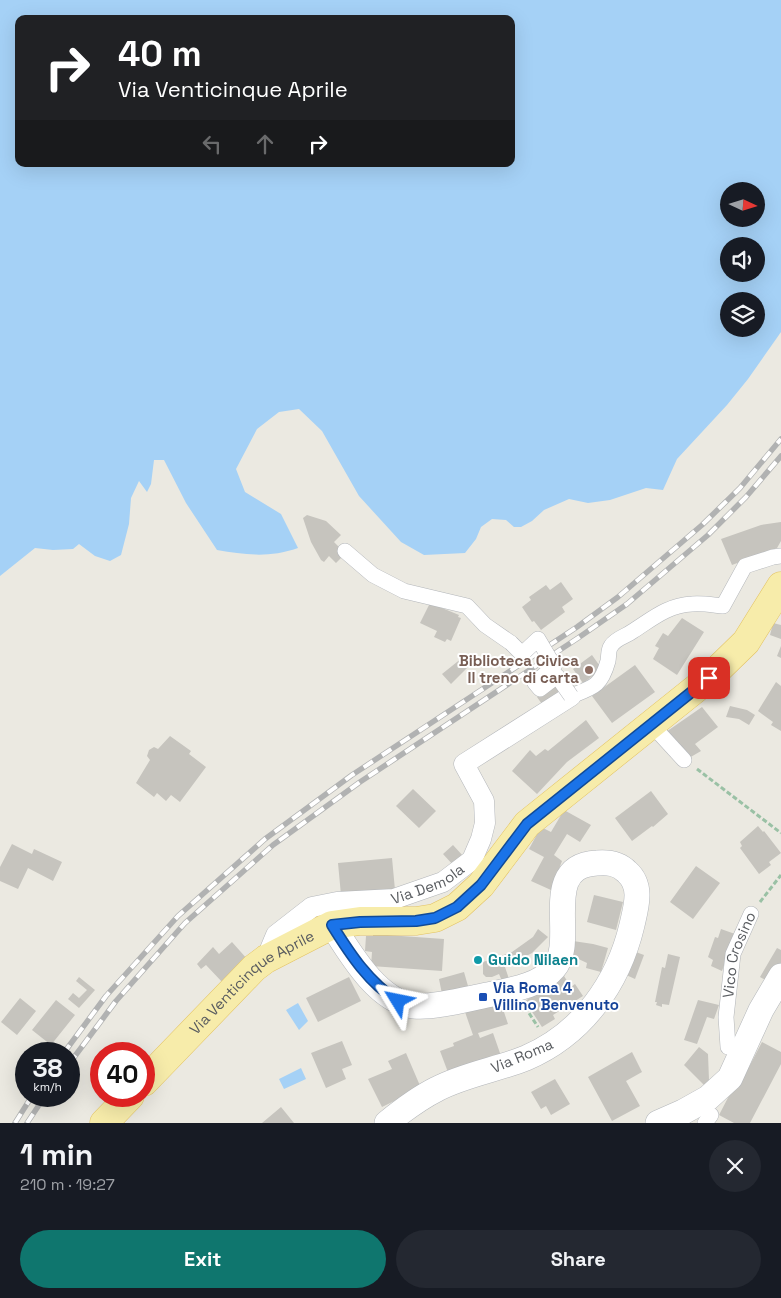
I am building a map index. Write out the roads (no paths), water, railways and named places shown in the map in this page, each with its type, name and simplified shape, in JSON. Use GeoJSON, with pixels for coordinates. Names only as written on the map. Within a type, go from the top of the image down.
{"type":"FeatureCollection","features":[{"type":"Feature","properties":{"kind":"main road","name":"Via Venticinque Aprile"},"geometry":{"type":"LineString","coordinates":[[155,1071],[254,968],[266,959],[332,925],[360,922],[416,921],[435,918],[457,907],[481,885],[527,824],[709,678],[746,642],[781,586]]}},
{"type":"Feature","properties":{"kind":"main road"},"geometry":{"type":"LineString","coordinates":[[104,1123],[119,1107]]}},
{"type":"Feature","properties":{"kind":"street"},"geometry":{"type":"LineString","coordinates":[[345,551],[373,575],[404,591],[467,606],[486,625],[511,643],[522,654],[538,639],[554,666],[535,683],[540,689],[556,676],[571,696],[589,689],[601,679],[608,659],[609,648],[615,640],[631,633],[654,616],[674,606],[693,604],[723,606],[745,566],[781,556]]}},
{"type":"Feature","properties":{"kind":"street","name":"Via Demola"},"geometry":{"type":"LineString","coordinates":[[266,959],[276,935],[312,907],[337,902],[394,899],[443,882],[472,860],[481,839],[485,823],[484,800],[464,764],[571,696]]}},
{"type":"Feature","properties":{"kind":"street"},"geometry":{"type":"LineString","coordinates":[[650,724],[684,760]]}},
{"type":"Feature","properties":{"kind":"street","name":"Via Roma"},"geometry":{"type":"LineString","coordinates":[[332,925],[353,957],[378,987],[398,1001],[414,1006],[429,1006],[515,989],[534,983],[556,967],[563,948],[561,902],[566,881],[582,866],[591,863],[612,863],[621,867],[634,879],[637,901],[624,951],[616,970],[595,1005],[564,1036],[557,1042],[526,1058],[438,1088],[386,1123]]}},
{"type":"Feature","properties":{"kind":"street","name":"Vico Crosino"},"geometry":{"type":"LineString","coordinates":[[728,1047],[726,1017],[733,954],[751,914]]}},
{"type":"Feature","properties":{"kind":"street"},"geometry":{"type":"LineString","coordinates":[[658,1123],[708,1098],[730,1078],[761,1010],[781,976]]}},
{"type":"Feature","properties":{"kind":"water"},"geometry":{"type":"Polygon","coordinates":[[[0,0],[781,0],[781,332],[727,405],[677,459],[663,490],[646,488],[610,500],[588,503],[569,499],[544,510],[532,521],[521,527],[514,527],[506,520],[492,519],[481,527],[476,539],[465,553],[424,555],[401,542],[359,496],[322,431],[299,409],[279,412],[257,429],[236,469],[245,492],[281,514],[298,548],[258,555],[217,550],[186,503],[164,460],[154,460],[151,484],[147,492],[139,481],[131,498],[129,524],[121,555],[110,561],[95,556],[79,544],[73,549],[53,550],[35,548],[0,576],[0,0]]]}},
{"type":"Feature","properties":{"kind":"water"},"geometry":{"type":"Polygon","coordinates":[[[298,1003],[308,1021],[299,1030],[286,1010],[298,1003]]]}},
{"type":"Feature","properties":{"kind":"water"},"geometry":{"type":"Polygon","coordinates":[[[301,1068],[306,1079],[284,1089],[279,1079],[301,1068]]]}},
{"type":"Feature","properties":{"kind":"railway"},"geometry":{"type":"LineString","coordinates":[[72,1042],[106,996],[178,916],[265,839],[352,775],[577,627],[618,597],[702,525],[740,488],[781,439]]}},
{"type":"Feature","properties":{"kind":"railway"},"geometry":{"type":"LineString","coordinates":[[80,1049],[116,1001],[185,923],[273,845],[360,782],[627,604],[708,535],[746,497],[781,456]]}},
{"type":"Feature","properties":{"kind":"railway"},"geometry":{"type":"LineString","coordinates":[[15,1123],[25,1107]]}},
{"type":"Feature","properties":{"kind":"railway"},"geometry":{"type":"LineString","coordinates":[[27,1123],[38,1107]]}},
{"type":"Feature","properties":{"kind":"place","name":"Biblioteca Civica Il treno di carta"},"geometry":{"type":"Point","coordinates":[589,670]}},
{"type":"Feature","properties":{"kind":"place","name":"Guido Nilaen"},"geometry":{"type":"Point","coordinates":[478,960]}},
{"type":"Feature","properties":{"kind":"place","name":"Via Roma 4 Villino Benvenuto"},"geometry":{"type":"Point","coordinates":[483,997]}}]}
